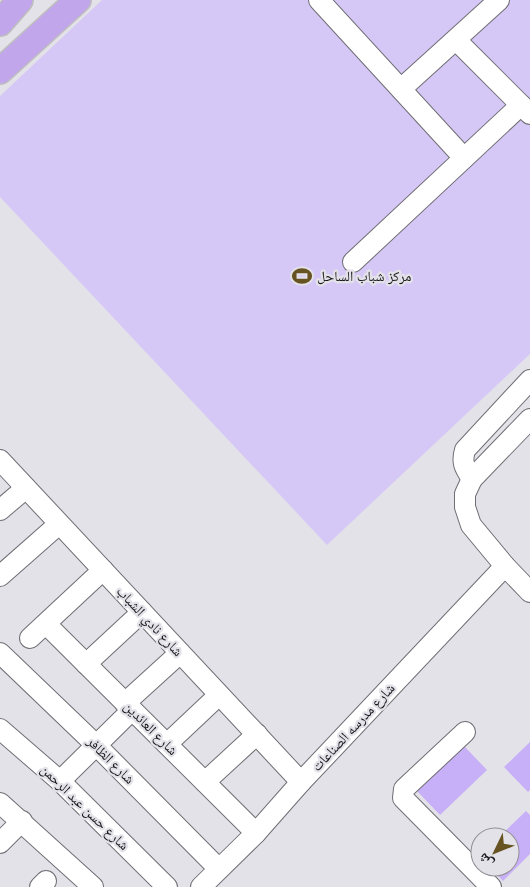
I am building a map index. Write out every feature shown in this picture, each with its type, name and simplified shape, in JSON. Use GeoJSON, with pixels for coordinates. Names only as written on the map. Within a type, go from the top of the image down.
{"type":"FeatureCollection","features":[{"type":"Feature","properties":{"kind":"main road"},"geometry":{"type":"LineString","coordinates":[[0,23],[20,0]]}},
{"type":"Feature","properties":{"kind":"main road"},"geometry":{"type":"LineString","coordinates":[[0,71],[78,0]]}},
{"type":"Feature","properties":{"kind":"street"},"geometry":{"type":"LineString","coordinates":[[319,0],[464,158]]}},
{"type":"Feature","properties":{"kind":"street"},"geometry":{"type":"LineString","coordinates":[[401,89],[499,0]]}},
{"type":"Feature","properties":{"kind":"street"},"geometry":{"type":"LineString","coordinates":[[353,262],[464,158],[526,110],[456,40]]}},
{"type":"Feature","properties":{"kind":"street"},"geometry":{"type":"LineString","coordinates":[[472,479],[462,458],[465,450],[530,380]]}},
{"type":"Feature","properties":{"kind":"street"},"geometry":{"type":"LineString","coordinates":[[521,577],[471,525],[465,507],[465,494],[472,479],[529,421]]}},
{"type":"Feature","properties":{"kind":"street","name":"شارع نادي الشباب"},"geometry":{"type":"LineString","coordinates":[[0,460],[301,782]]}},
{"type":"Feature","properties":{"kind":"street"},"geometry":{"type":"LineString","coordinates":[[0,510],[26,488]]}},
{"type":"Feature","properties":{"kind":"street"},"geometry":{"type":"LineString","coordinates":[[0,576],[59,524]]}},
{"type":"Feature","properties":{"kind":"street"},"geometry":{"type":"LineString","coordinates":[[30,638],[103,570]]}},
{"type":"Feature","properties":{"kind":"street","name":"شارع مدرسه الصناعات"},"geometry":{"type":"LineString","coordinates":[[201,887],[256,833],[301,782],[521,577]]}},
{"type":"Feature","properties":{"kind":"street"},"geometry":{"type":"LineString","coordinates":[[86,664],[142,612]]}},
{"type":"Feature","properties":{"kind":"street","name":"شارع العائدين"},"geometry":{"type":"LineString","coordinates":[[46,624],[256,833]]}},
{"type":"Feature","properties":{"kind":"street","name":"شارع الظافر"},"geometry":{"type":"LineString","coordinates":[[0,653],[96,745],[219,869]]}},
{"type":"Feature","properties":{"kind":"street"},"geometry":{"type":"LineString","coordinates":[[60,781],[96,745],[129,706],[180,653]]}},
{"type":"Feature","properties":{"kind":"street"},"geometry":{"type":"LineString","coordinates":[[167,744],[219,694]]}},
{"type":"Feature","properties":{"kind":"street","name":"شارع حسن عبد الرحمن"},"geometry":{"type":"LineString","coordinates":[[0,729],[60,781],[167,887]]}},
{"type":"Feature","properties":{"kind":"street"},"geometry":{"type":"LineString","coordinates":[[465,732],[404,789],[403,798],[485,885]]}},
{"type":"Feature","properties":{"kind":"street"},"geometry":{"type":"LineString","coordinates":[[205,782],[257,734]]}},
{"type":"Feature","properties":{"kind":"street"},"geometry":{"type":"LineString","coordinates":[[0,803],[93,887]]}},
{"type":"Feature","properties":{"kind":"street"},"geometry":{"type":"LineString","coordinates":[[0,843],[22,821]]}},
{"type":"Feature","properties":{"kind":"shaded area","name":"مركز شباب الساحل"},"geometry":{"type":"Polygon","coordinates":[[[102,0],[530,0],[530,354],[327,545],[0,197],[0,96],[102,0]]]}},
{"type":"Feature","properties":{"kind":"building"},"geometry":{"type":"Polygon","coordinates":[[[530,742],[530,790],[528,792],[504,767],[530,742]]]}},
{"type":"Feature","properties":{"kind":"building"},"geometry":{"type":"Polygon","coordinates":[[[463,745],[487,770],[440,815],[416,790],[463,745]]]}},
{"type":"Feature","properties":{"kind":"building"},"geometry":{"type":"Polygon","coordinates":[[[526,811],[530,815],[530,854],[520,864],[520,827],[509,827],[526,811]]]}},
{"type":"Feature","properties":{"kind":"place","name":"مركز شباب الساحل"},"geometry":{"type":"Point","coordinates":[302,276]}}]}
